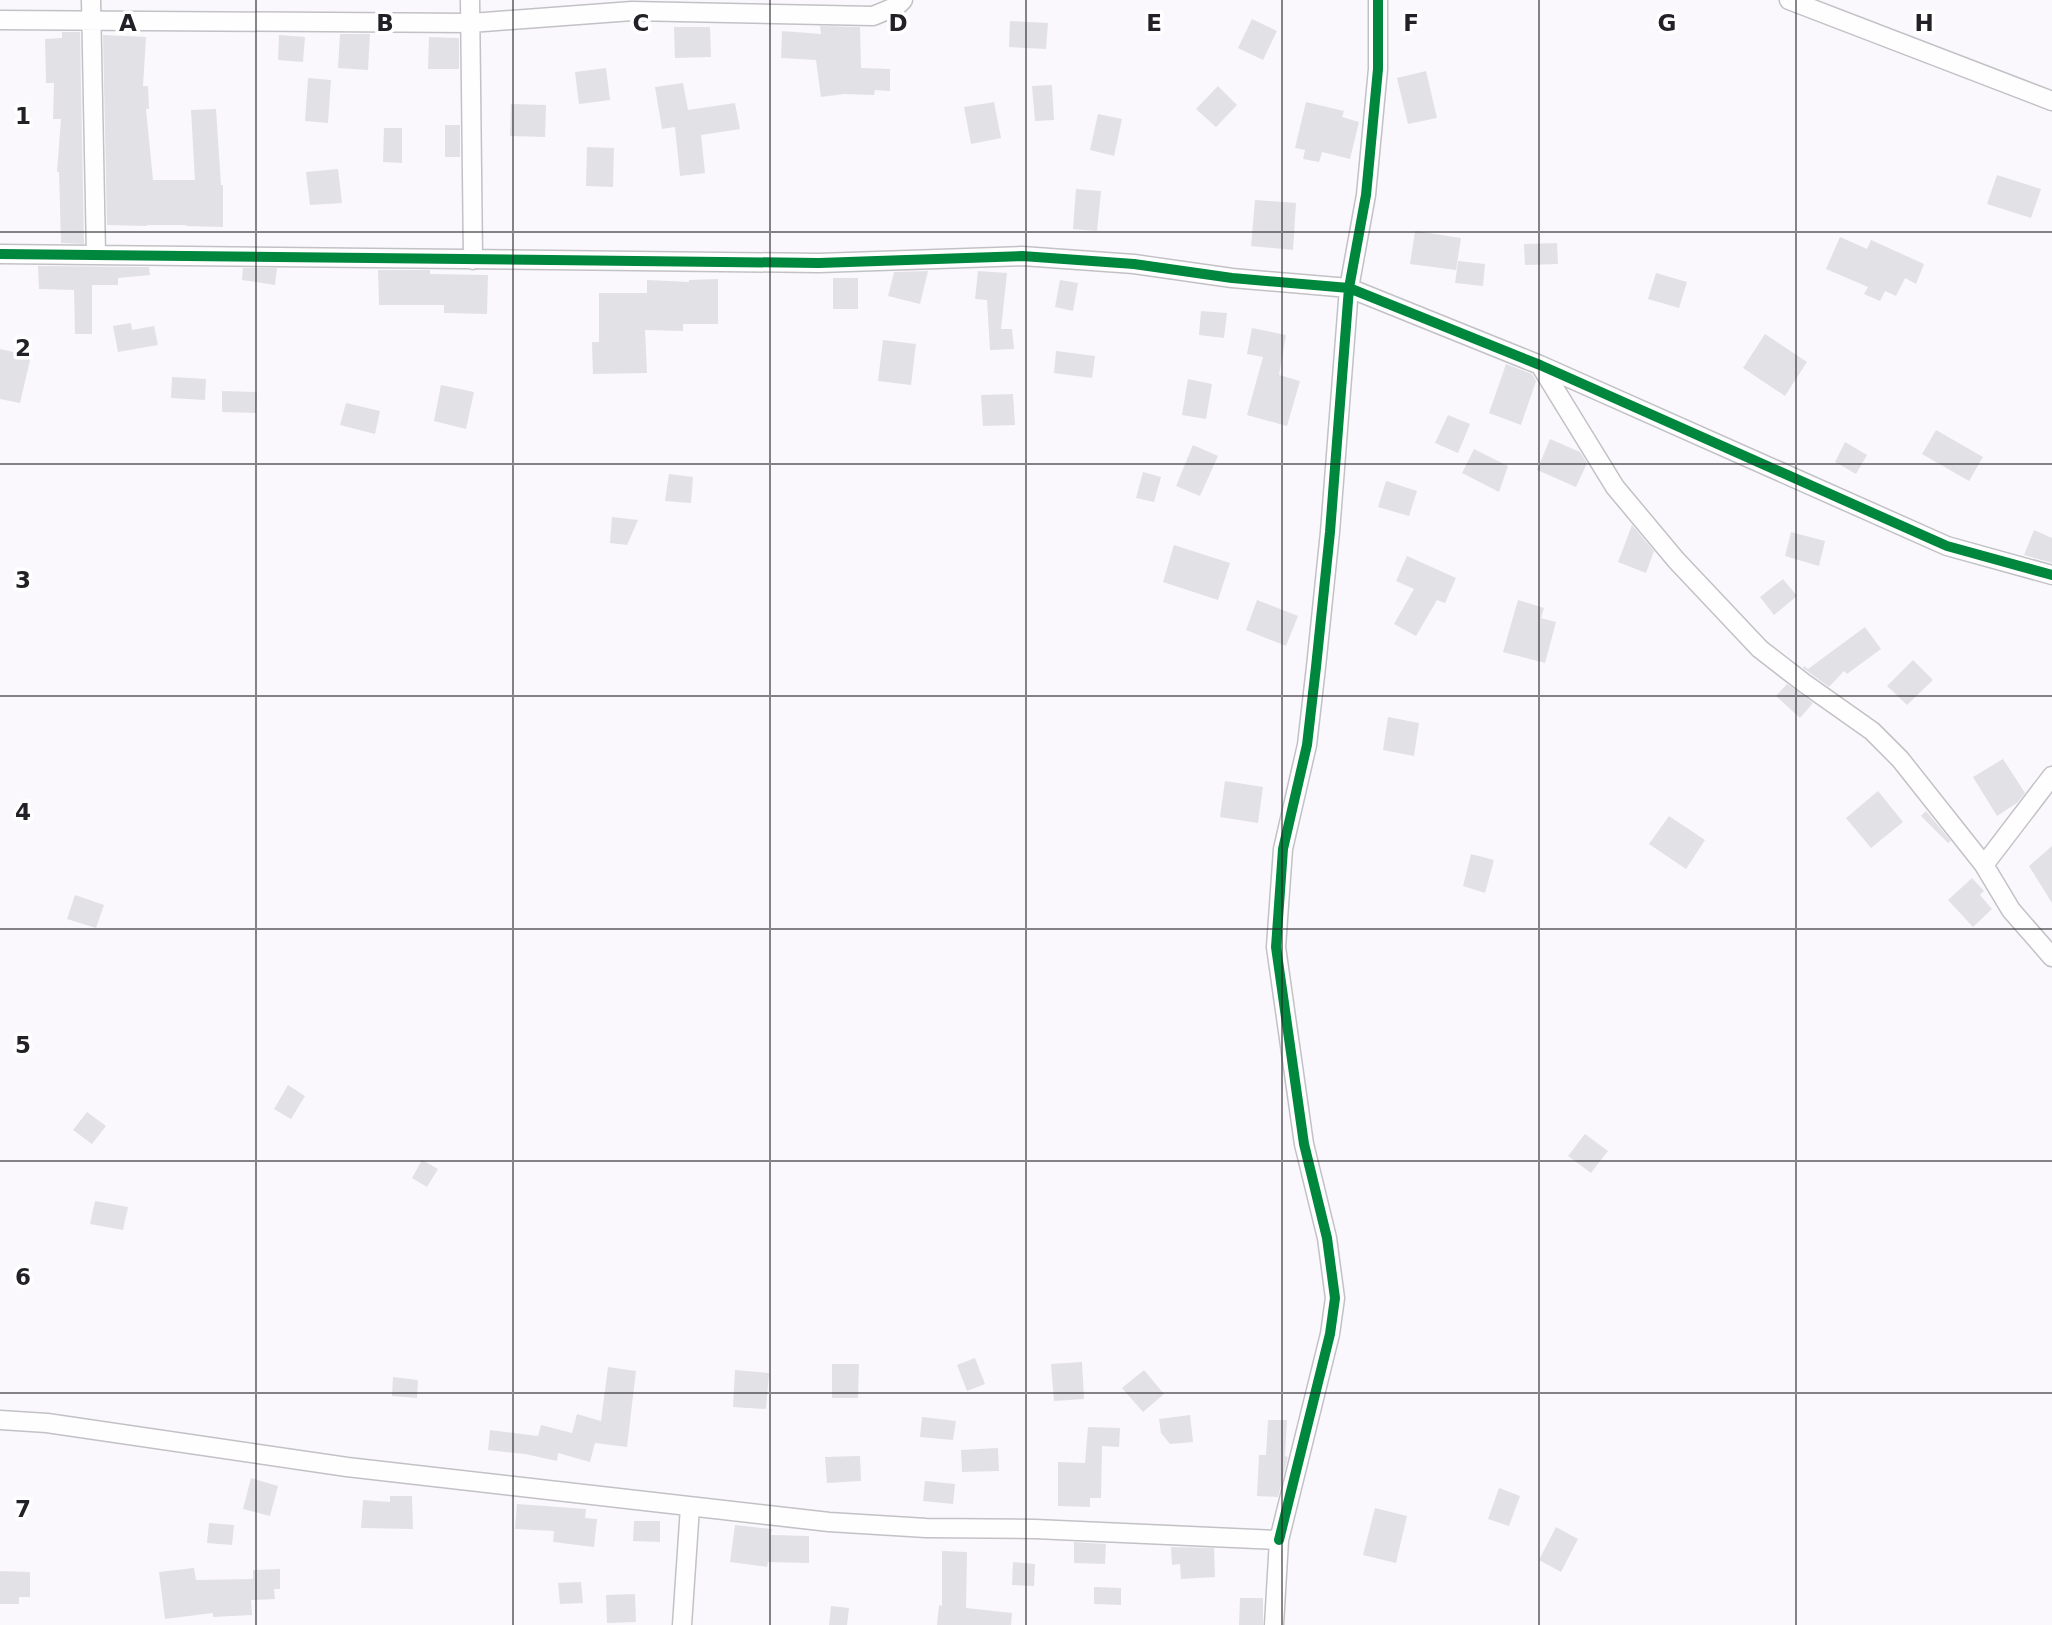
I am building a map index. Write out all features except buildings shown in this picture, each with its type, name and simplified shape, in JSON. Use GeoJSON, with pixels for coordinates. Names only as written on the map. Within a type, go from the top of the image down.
{"type":"FeatureCollection","features":[{"type":"Feature","properties":{"kind":"street"},"geometry":{"type":"LineString","coordinates":[[92,0],[96,254]]}},
{"type":"Feature","properties":{"kind":"street"},"geometry":{"type":"LineString","coordinates":[[470,0],[473,260]]}},
{"type":"Feature","properties":{"kind":"street"},"geometry":{"type":"LineString","coordinates":[[0,20],[471,23],[632,11],[873,16],[897,6],[903,0]]}},
{"type":"Feature","properties":{"kind":"street"},"geometry":{"type":"LineString","coordinates":[[1274,1625],[1279,1539],[1330,1334],[1335,1298],[1327,1238],[1304,1144],[1276,947],[1283,849],[1307,745],[1316,667],[1349,288],[1366,195],[1378,69],[1378,0]]}},
{"type":"Feature","properties":{"kind":"street"},"geometry":{"type":"LineString","coordinates":[[1789,0],[2052,101]]}},
{"type":"Feature","properties":{"kind":"street"},"geometry":{"type":"LineString","coordinates":[[0,254],[819,263],[1022,256],[1134,264],[1232,278],[1349,288],[1540,365],[1947,547],[2052,575]]}},
{"type":"Feature","properties":{"kind":"street"},"geometry":{"type":"LineString","coordinates":[[1540,365],[1615,487],[1676,560],[1760,649],[1872,731],[1900,758],[1984,865],[2011,910],[2052,957]]}},
{"type":"Feature","properties":{"kind":"street"},"geometry":{"type":"LineString","coordinates":[[1984,865],[2052,776]]}},
{"type":"Feature","properties":{"kind":"street"},"geometry":{"type":"LineString","coordinates":[[0,1420],[47,1423],[347,1467],[828,1522],[926,1528],[1035,1529],[1279,1539]]}},
{"type":"Feature","properties":{"kind":"street"},"geometry":{"type":"LineString","coordinates":[[682,1625],[690,1507]]}},
{"type":"Feature","properties":{"kind":"cycle path"},"geometry":{"type":"LineString","coordinates":[[1279,1540],[1330,1334],[1335,1298],[1327,1238],[1304,1144],[1276,947],[1283,849],[1307,745],[1316,667],[1330,532],[1349,288],[1366,195],[1378,69],[1378,0]]}},
{"type":"Feature","properties":{"kind":"cycle path"},"geometry":{"type":"LineString","coordinates":[[0,254],[819,263],[1022,256],[1134,264],[1232,278],[1349,288],[1540,365],[1947,546],[2052,575]]}}]}
